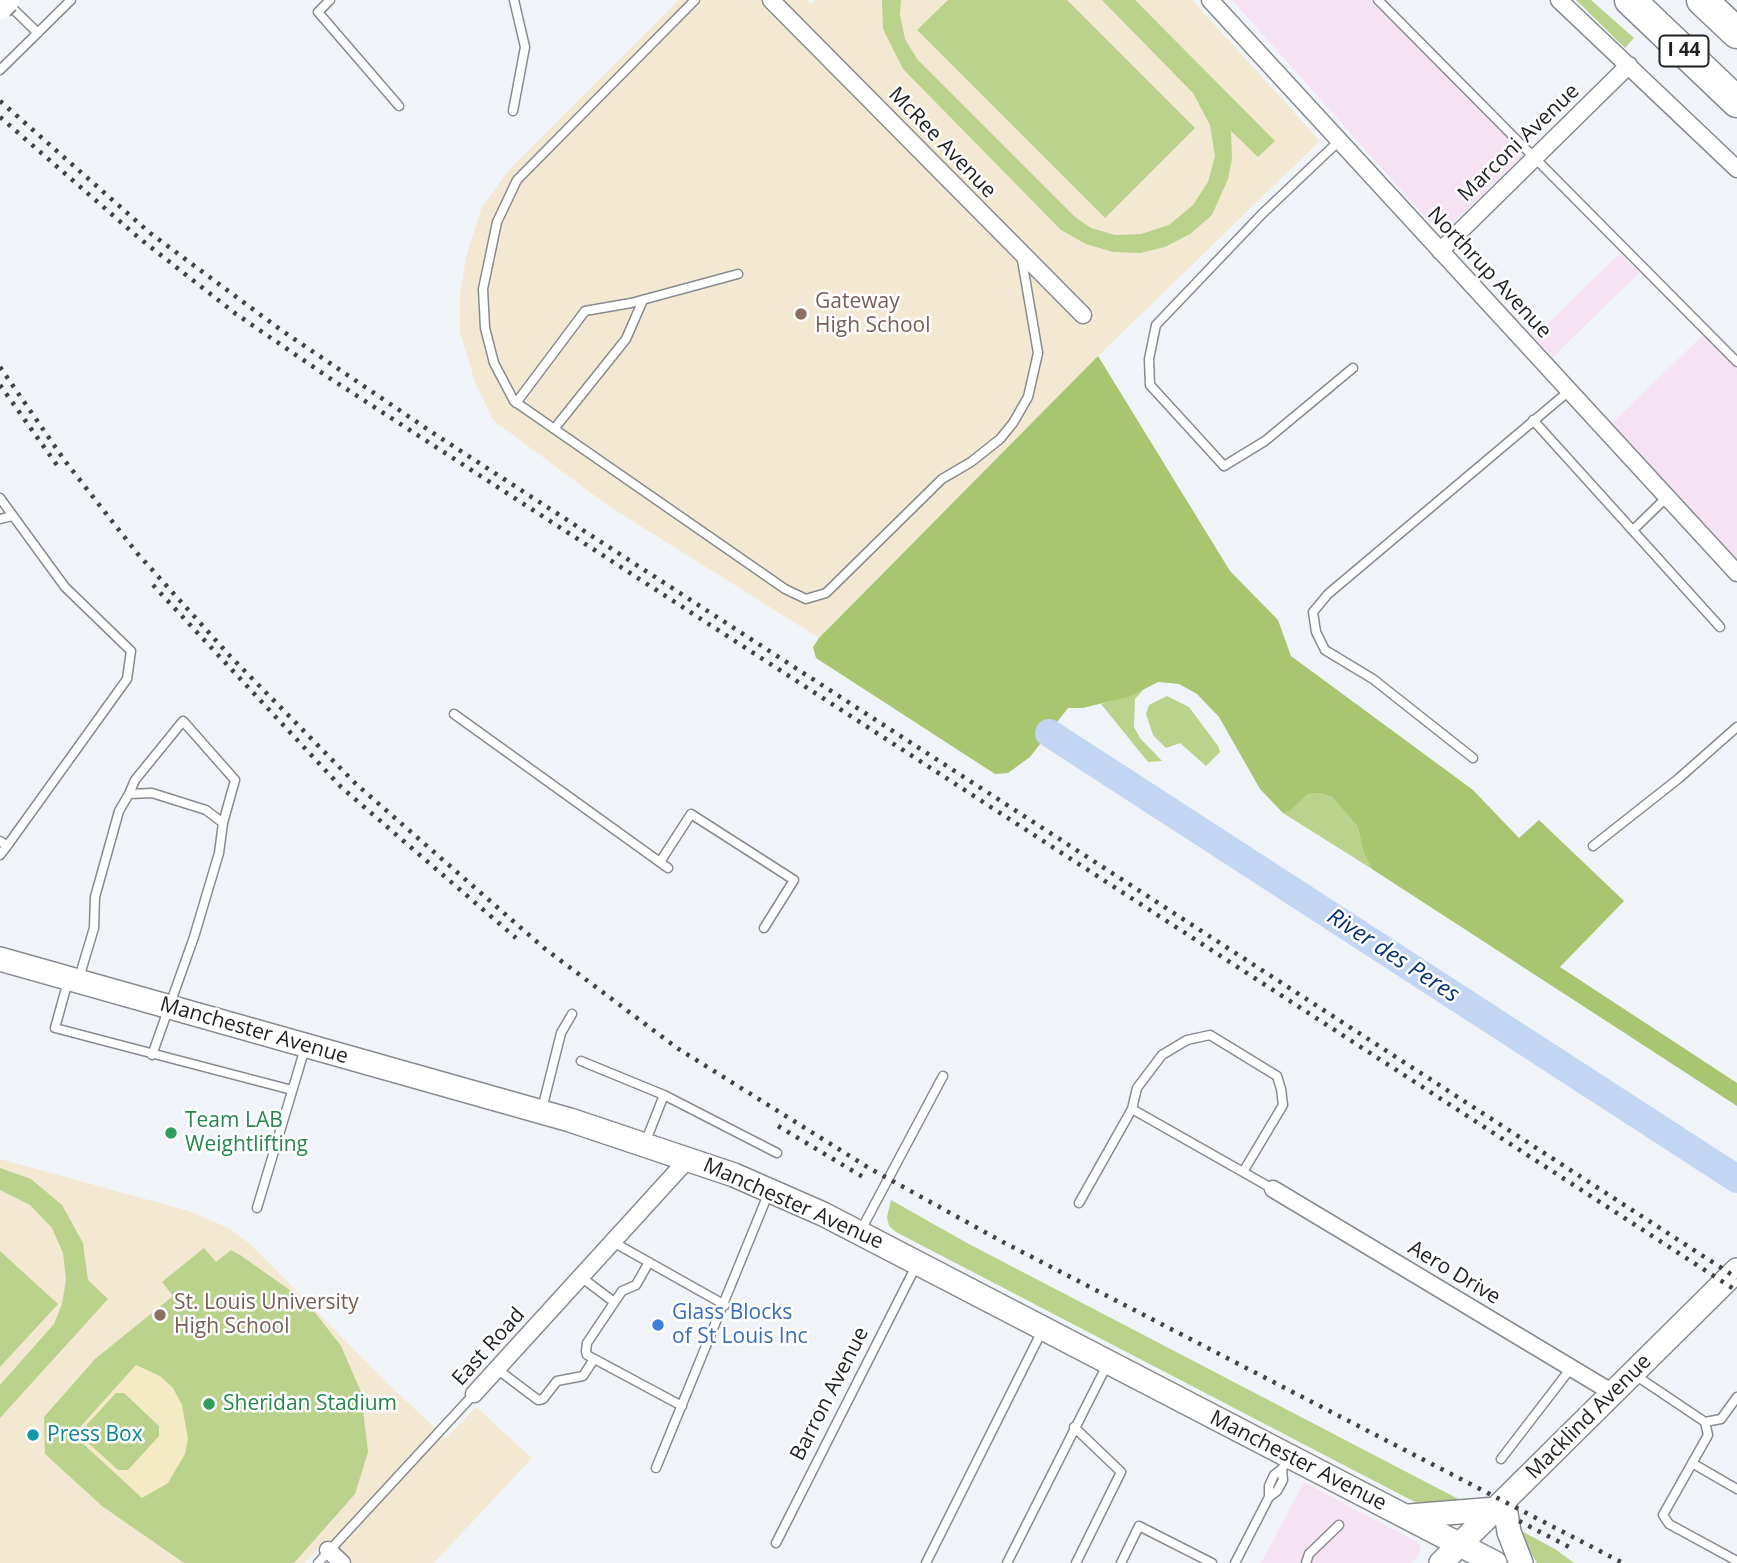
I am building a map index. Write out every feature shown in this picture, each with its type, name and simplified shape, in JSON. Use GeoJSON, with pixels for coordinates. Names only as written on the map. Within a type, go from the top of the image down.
{"type":"FeatureCollection","features":[{"type":"Feature","properties":{"kind":"highway","name":"I 44"},"geometry":{"type":"LineString","coordinates":[[1630,0],[1737,102]]}},
{"type":"Feature","properties":{"kind":"highway","name":"I 44"},"geometry":{"type":"LineString","coordinates":[[1702,0],[1737,33]]}},
{"type":"Feature","properties":{"kind":"main road"},"geometry":{"type":"LineString","coordinates":[[0,6],[5,0]]}},
{"type":"Feature","properties":{"kind":"main road","name":"Manchester Avenue"},"geometry":{"type":"LineString","coordinates":[[0,959],[542,1112],[690,1158],[771,1190],[860,1233],[1108,1362],[1286,1463],[1405,1516],[1495,1563]]}},
{"type":"Feature","properties":{"kind":"main road","name":"Macklind Avenue"},"geometry":{"type":"LineString","coordinates":[[1441,1563],[1737,1269]]}},
{"type":"Feature","properties":{"kind":"main road"},"geometry":{"type":"LineString","coordinates":[[1405,1516],[1500,1505],[1521,1563]]}},
{"type":"Feature","properties":{"kind":"street","name":"Northrup Avenue"},"geometry":{"type":"LineString","coordinates":[[1210,0],[1737,573]]}},
{"type":"Feature","properties":{"kind":"street"},"geometry":{"type":"LineString","coordinates":[[1559,0],[1737,169]]}},
{"type":"Feature","properties":{"kind":"street","name":"McRee Avenue"},"geometry":{"type":"LineString","coordinates":[[780,3],[1083,315]]}},
{"type":"Feature","properties":{"kind":"street","name":"Marconi Avenue"},"geometry":{"type":"LineString","coordinates":[[1440,251],[1629,65]]}},
{"type":"Feature","properties":{"kind":"street","name":"East Road"},"geometry":{"type":"LineString","coordinates":[[474,1394],[690,1158]]}},
{"type":"Feature","properties":{"kind":"street","name":"Aero Drive"},"geometry":{"type":"LineString","coordinates":[[1273,1189],[1613,1393]]}},
{"type":"Feature","properties":{"kind":"street"},"geometry":{"type":"LineString","coordinates":[[323,1557],[341,1563]]}},
{"type":"Feature","properties":{"kind":"lane"},"geometry":{"type":"LineString","coordinates":[[5,0],[38,33]]}},
{"type":"Feature","properties":{"kind":"lane"},"geometry":{"type":"LineString","coordinates":[[0,70],[71,0]]}},
{"type":"Feature","properties":{"kind":"lane"},"geometry":{"type":"LineString","coordinates":[[330,0],[318,12],[399,106]]}},
{"type":"Feature","properties":{"kind":"lane"},"geometry":{"type":"LineString","coordinates":[[513,111],[525,47],[514,0]]}},
{"type":"Feature","properties":{"kind":"lane"},"geometry":{"type":"LineString","coordinates":[[695,0],[517,180],[497,222],[483,289],[485,328],[495,363],[516,403],[785,589],[806,599],[826,593],[942,479],[971,462],[1000,439],[1018,415],[1028,397],[1038,353],[1021,254]]}},
{"type":"Feature","properties":{"kind":"lane"},"geometry":{"type":"LineString","coordinates":[[1378,0],[1737,362]]}},
{"type":"Feature","properties":{"kind":"lane"},"geometry":{"type":"LineString","coordinates":[[1339,141],[1262,214],[1156,325],[1149,359],[1150,385],[1224,466],[1265,441],[1353,368]]}},
{"type":"Feature","properties":{"kind":"lane"},"geometry":{"type":"LineString","coordinates":[[516,403],[585,311],[643,300],[738,274]]}},
{"type":"Feature","properties":{"kind":"lane"},"geometry":{"type":"LineString","coordinates":[[554,429],[626,339],[643,300]]}},
{"type":"Feature","properties":{"kind":"lane"},"geometry":{"type":"LineString","coordinates":[[1473,758],[1373,679],[1325,650],[1316,632],[1314,612],[1328,594],[1569,391]]}},
{"type":"Feature","properties":{"kind":"lane"},"geometry":{"type":"LineString","coordinates":[[1534,420],[1720,627]]}},
{"type":"Feature","properties":{"kind":"lane"},"geometry":{"type":"LineString","coordinates":[[1633,530],[1667,497]]}},
{"type":"Feature","properties":{"kind":"lane"},"geometry":{"type":"LineString","coordinates":[[0,498],[65,587],[131,651],[127,679],[3,844],[0,855]]}},
{"type":"Feature","properties":{"kind":"lane"},"geometry":{"type":"LineString","coordinates":[[0,519],[12,516]]}},
{"type":"Feature","properties":{"kind":"lane"},"geometry":{"type":"LineString","coordinates":[[454,714],[668,868]]}},
{"type":"Feature","properties":{"kind":"lane"},"geometry":{"type":"LineString","coordinates":[[152,1055],[194,937],[219,853],[223,823],[236,780],[183,721],[135,780],[119,811],[95,897],[94,928],[55,1028],[152,1055],[292,1090]]}},
{"type":"Feature","properties":{"kind":"lane"},"geometry":{"type":"LineString","coordinates":[[1593,846],[1678,779],[1737,727]]}},
{"type":"Feature","properties":{"kind":"lane"},"geometry":{"type":"LineString","coordinates":[[130,794],[152,793],[206,810],[223,823]]}},
{"type":"Feature","properties":{"kind":"lane"},"geometry":{"type":"LineString","coordinates":[[660,862],[691,814],[794,880],[764,928]]}},
{"type":"Feature","properties":{"kind":"lane"},"geometry":{"type":"LineString","coordinates":[[542,1112],[561,1033],[572,1014]]}},
{"type":"Feature","properties":{"kind":"lane"},"geometry":{"type":"LineString","coordinates":[[1079,1203],[1132,1109],[1137,1088],[1162,1055],[1187,1040],[1210,1035],[1277,1076],[1281,1089],[1283,1105],[1243,1172]]}},
{"type":"Feature","properties":{"kind":"lane"},"geometry":{"type":"LineString","coordinates":[[257,1208],[306,1045]]}},
{"type":"Feature","properties":{"kind":"lane"},"geometry":{"type":"LineString","coordinates":[[581,1060],[664,1095],[776,1153]]}},
{"type":"Feature","properties":{"kind":"lane"},"geometry":{"type":"LineString","coordinates":[[860,1233],[943,1076]]}},
{"type":"Feature","properties":{"kind":"lane"},"geometry":{"type":"LineString","coordinates":[[645,1143],[664,1095]]}},
{"type":"Feature","properties":{"kind":"lane"},"geometry":{"type":"LineString","coordinates":[[1132,1109],[1273,1189]]}},
{"type":"Feature","properties":{"kind":"lane"},"geometry":{"type":"LineString","coordinates":[[656,1468],[771,1190]]}},
{"type":"Feature","properties":{"kind":"lane"},"geometry":{"type":"LineString","coordinates":[[613,1242],[725,1305]]}},
{"type":"Feature","properties":{"kind":"lane"},"geometry":{"type":"LineString","coordinates":[[649,1262],[636,1284],[628,1286],[587,1343],[587,1355],[682,1406]]}},
{"type":"Feature","properties":{"kind":"lane","name":"Barron Avenue"},"geometry":{"type":"LineString","coordinates":[[776,1543],[918,1263]]}},
{"type":"Feature","properties":{"kind":"lane"},"geometry":{"type":"LineString","coordinates":[[581,1277],[614,1303]]}},
{"type":"Feature","properties":{"kind":"lane"},"geometry":{"type":"LineString","coordinates":[[926,1563],[1043,1328]]}},
{"type":"Feature","properties":{"kind":"lane"},"geometry":{"type":"LineString","coordinates":[[496,1369],[538,1400],[543,1399],[557,1381],[583,1376],[594,1359]]}},
{"type":"Feature","properties":{"kind":"lane"},"geometry":{"type":"LineString","coordinates":[[1007,1563],[1108,1362]]}},
{"type":"Feature","properties":{"kind":"lane"},"geometry":{"type":"LineString","coordinates":[[1501,1459],[1571,1368]]}},
{"type":"Feature","properties":{"kind":"lane"},"geometry":{"type":"LineString","coordinates":[[1633,1373],[1705,1422],[1708,1435],[1663,1515],[1669,1524],[1737,1561]]}},
{"type":"Feature","properties":{"kind":"lane","name":"East Road"},"geometry":{"type":"LineString","coordinates":[[323,1557],[474,1394]]}},
{"type":"Feature","properties":{"kind":"lane"},"geometry":{"type":"LineString","coordinates":[[1705,1422],[1721,1419],[1737,1397]]}},
{"type":"Feature","properties":{"kind":"lane"},"geometry":{"type":"LineString","coordinates":[[1074,1427],[1121,1472],[1076,1563]]}},
{"type":"Feature","properties":{"kind":"lane"},"geometry":{"type":"LineString","coordinates":[[1235,1563],[1269,1497],[1269,1486],[1274,1475],[1286,1463]]}},
{"type":"Feature","properties":{"kind":"lane"},"geometry":{"type":"LineString","coordinates":[[1692,1464],[1737,1489]]}},
{"type":"Feature","properties":{"kind":"lane"},"geometry":{"type":"LineString","coordinates":[[1306,1563],[1309,1555],[1339,1525]]}},
{"type":"Feature","properties":{"kind":"lane"},"geometry":{"type":"LineString","coordinates":[[1121,1563],[1139,1526],[1212,1563]]}},
{"type":"Feature","properties":{"kind":"shaded area","name":"Gateway High School"},"geometry":{"type":"Polygon","coordinates":[[[679,0],[806,0],[811,4],[815,0],[1192,0],[1320,141],[1098,356],[819,638],[607,505],[493,420],[475,382],[460,332],[460,296],[466,257],[481,209],[507,172],[679,0]]]}},
{"type":"Feature","properties":{"kind":"shaded area"},"geometry":{"type":"Polygon","coordinates":[[[1232,0],[1371,0],[1524,154],[1447,229],[1434,227],[1232,0]]]}},
{"type":"Feature","properties":{"kind":"shaded area"},"geometry":{"type":"Polygon","coordinates":[[[1620,253],[1639,273],[1553,357],[1534,337],[1620,253]]]}},
{"type":"Feature","properties":{"kind":"shaded area"},"geometry":{"type":"Polygon","coordinates":[[[1703,335],[1737,369],[1737,559],[1612,423],[1703,335]]]}},
{"type":"Feature","properties":{"kind":"shaded area","name":"St. Louis University High School"},"geometry":{"type":"Polygon","coordinates":[[[0,1159],[189,1211],[229,1228],[249,1243],[390,1386],[446,1438],[476,1407],[532,1458],[434,1563],[353,1563],[327,1539],[305,1563],[0,1563],[0,1159]]]}},
{"type":"Feature","properties":{"kind":"shaded area"},"geometry":{"type":"Polygon","coordinates":[[[1304,1482],[1417,1542],[1421,1546],[1419,1555],[1411,1563],[1261,1563],[1304,1482]]]}},
{"type":"Feature","properties":{"kind":"green space"},"geometry":{"type":"Polygon","coordinates":[[[882,0],[901,0],[900,15],[905,39],[917,59],[1075,217],[1091,228],[1115,235],[1141,234],[1169,225],[1193,205],[1208,182],[1215,156],[1210,125],[1193,93],[1102,0],[1135,0],[1275,141],[1258,157],[1231,131],[1232,159],[1228,179],[1212,215],[1190,234],[1165,247],[1140,253],[1113,252],[1086,244],[1061,230],[903,69],[883,29],[882,0]]]}},
{"type":"Feature","properties":{"kind":"green space"},"geometry":{"type":"Polygon","coordinates":[[[948,0],[1067,0],[1195,128],[1105,218],[917,30],[948,0]]]}},
{"type":"Feature","properties":{"kind":"green space"},"geometry":{"type":"Polygon","coordinates":[[[1576,0],[1591,0],[1634,38],[1625,48],[1576,0]]]}},
{"type":"Feature","properties":{"kind":"green space"},"geometry":{"type":"Polygon","coordinates":[[[1098,356],[1230,571],[1278,620],[1291,656],[1473,790],[1519,838],[1539,820],[1624,901],[1560,967],[1737,1083],[1737,1106],[1372,869],[1363,852],[1358,827],[1332,797],[1319,793],[1308,794],[1290,811],[1283,813],[1260,789],[1219,717],[1197,694],[1179,684],[1158,682],[1131,696],[1083,708],[1068,708],[1030,757],[1008,773],[995,774],[816,658],[813,647],[819,638],[1098,356]]]}},
{"type":"Feature","properties":{"kind":"green space"},"geometry":{"type":"Polygon","coordinates":[[[1143,690],[1135,699],[1134,727],[1140,738],[1162,761],[1148,762],[1101,704],[1143,690]]]}},
{"type":"Feature","properties":{"kind":"green space"},"geometry":{"type":"Polygon","coordinates":[[[1167,696],[1189,707],[1218,746],[1220,752],[1206,766],[1180,743],[1166,748],[1153,735],[1146,714],[1149,705],[1167,696]]]}},
{"type":"Feature","properties":{"kind":"green space"},"geometry":{"type":"Polygon","coordinates":[[[1319,793],[1332,797],[1358,827],[1363,852],[1372,869],[1283,813],[1290,811],[1308,794],[1319,793]]]}},
{"type":"Feature","properties":{"kind":"green space"},"geometry":{"type":"Polygon","coordinates":[[[0,1168],[31,1179],[62,1205],[83,1243],[88,1280],[108,1299],[0,1418],[0,1385],[54,1324],[62,1304],[66,1280],[63,1253],[52,1228],[30,1205],[0,1190],[0,1168]]]}},
{"type":"Feature","properties":{"kind":"green space"},"geometry":{"type":"Polygon","coordinates":[[[891,1200],[967,1243],[1468,1504],[1422,1505],[1407,1498],[896,1232],[889,1226],[887,1217],[891,1200]]]}},
{"type":"Feature","properties":{"kind":"green space","name":"Sheridan Stadium"},"geometry":{"type":"Polygon","coordinates":[[[204,1248],[216,1262],[231,1250],[240,1255],[294,1293],[313,1310],[341,1346],[361,1392],[368,1452],[355,1494],[294,1563],[184,1563],[102,1506],[45,1454],[44,1417],[95,1359],[173,1296],[162,1282],[204,1248]]]}},
{"type":"Feature","properties":{"kind":"green space"},"geometry":{"type":"Polygon","coordinates":[[[0,1251],[58,1304],[0,1367],[0,1251]]]}},
{"type":"Feature","properties":{"kind":"green space"},"geometry":{"type":"Polygon","coordinates":[[[1516,1528],[1555,1549],[1574,1563],[1537,1563],[1516,1528]]]}},
{"type":"Feature","properties":{"kind":"sand"},"geometry":{"type":"Polygon","coordinates":[[[136,1365],[160,1376],[173,1388],[182,1405],[188,1439],[185,1454],[168,1483],[142,1498],[80,1441],[73,1442],[67,1435],[71,1427],[80,1427],[136,1365]],[[116,1393],[83,1429],[82,1437],[118,1470],[128,1470],[159,1436],[159,1426],[124,1393],[116,1393]]]}},
{"type":"Feature","properties":{"kind":"waterway","name":"River des Peres"},"geometry":{"type":"LineString","coordinates":[[1049,733],[1737,1179]]}},
{"type":"Feature","properties":{"kind":"railway"},"geometry":{"type":"LineString","coordinates":[[0,101],[150,233],[281,330],[436,435],[1737,1278]]}},
{"type":"Feature","properties":{"kind":"railway"},"geometry":{"type":"LineString","coordinates":[[0,117],[139,238],[236,314],[331,379],[1737,1291]]}},
{"type":"Feature","properties":{"kind":"railway"},"geometry":{"type":"LineString","coordinates":[[0,367],[65,461],[137,553],[230,656],[356,784],[544,948],[677,1048],[869,1168],[1001,1241],[1623,1563]]}},
{"type":"Feature","properties":{"kind":"railway"},"geometry":{"type":"LineString","coordinates":[[0,385],[59,468]]}},
{"type":"Feature","properties":{"kind":"railway"},"geometry":{"type":"LineString","coordinates":[[153,585],[341,787],[516,938]]}},
{"type":"Feature","properties":{"kind":"railway"},"geometry":{"type":"LineString","coordinates":[[778,1126],[868,1180]]}},
{"type":"Feature","properties":{"kind":"railway"},"geometry":{"type":"LineString","coordinates":[[1519,1521],[1575,1550]]}},
{"type":"Feature","properties":{"kind":"place","name":"Gateway High School"},"geometry":{"type":"Point","coordinates":[801,314]}},
{"type":"Feature","properties":{"kind":"place","name":"Team LAB Weightlifting"},"geometry":{"type":"Point","coordinates":[171,1133]}},
{"type":"Feature","properties":{"kind":"place","name":"St. Louis University High School"},"geometry":{"type":"Point","coordinates":[160,1315]}},
{"type":"Feature","properties":{"kind":"place","name":"Glass Blocks of St Louis Inc"},"geometry":{"type":"Point","coordinates":[658,1325]}},
{"type":"Feature","properties":{"kind":"place","name":"Sheridan Stadium"},"geometry":{"type":"Point","coordinates":[209,1404]}},
{"type":"Feature","properties":{"kind":"place","name":"Press Box"},"geometry":{"type":"Point","coordinates":[33,1435]}}]}
